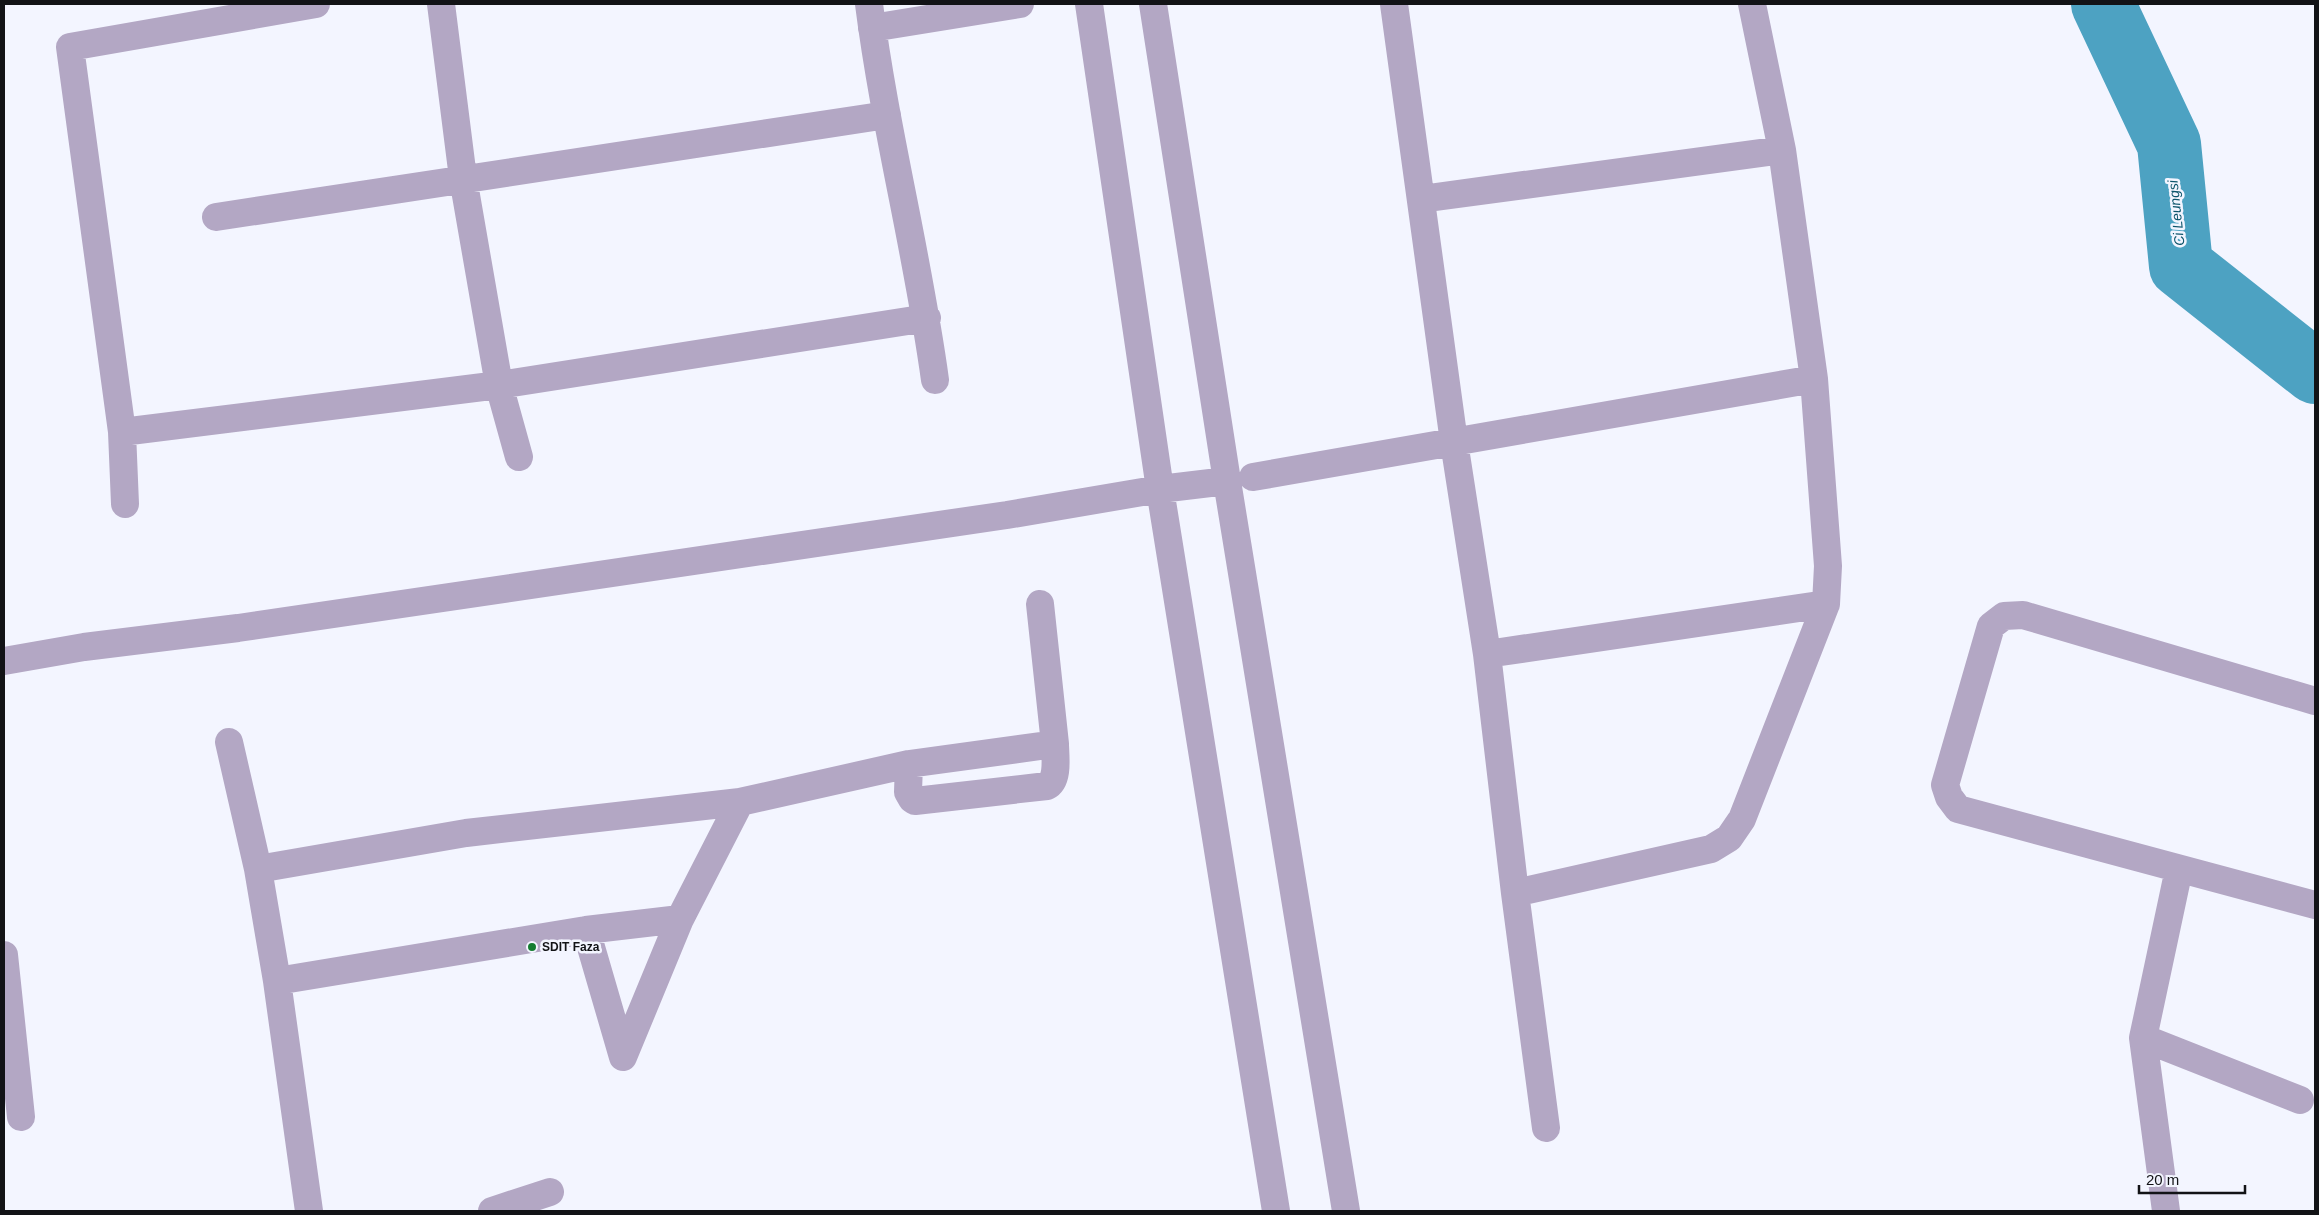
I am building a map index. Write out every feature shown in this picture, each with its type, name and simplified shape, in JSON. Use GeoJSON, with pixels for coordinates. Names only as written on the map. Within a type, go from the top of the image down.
{"type":"FeatureCollection","features":[{"type":"Feature","properties":{"kind":"street"},"geometry":{"type":"LineString","coordinates":[[125,504],[122,432],[70,48],[316,4]]}},
{"type":"Feature","properties":{"kind":"street"},"geometry":{"type":"LineString","coordinates":[[441,4],[463,178],[499,385],[519,457]]}},
{"type":"Feature","properties":{"kind":"street"},"geometry":{"type":"LineString","coordinates":[[935,380],[927,318],[887,115],[870,16],[1020,4]]}},
{"type":"Feature","properties":{"kind":"street"},"geometry":{"type":"LineString","coordinates":[[1089,4],[1160,489],[1276,1211]]}},
{"type":"Feature","properties":{"kind":"street"},"geometry":{"type":"LineString","coordinates":[[1153,4],[1240,479],[1346,1211]]}},
{"type":"Feature","properties":{"kind":"street"},"geometry":{"type":"LineString","coordinates":[[1394,4],[1454,442],[1487,654],[1515,893],[1546,1128]]}},
{"type":"Feature","properties":{"kind":"street"},"geometry":{"type":"LineString","coordinates":[[1515,893],[1692,854],[1711,849],[1729,838],[1742,819],[1826,604],[1828,566],[1814,379],[1782,150],[1752,4]]}},
{"type":"Feature","properties":{"kind":"street"},"geometry":{"type":"LineString","coordinates":[[216,216],[887,115]]}},
{"type":"Feature","properties":{"kind":"street"},"geometry":{"type":"LineString","coordinates":[[1421,199],[1782,150]]}},
{"type":"Feature","properties":{"kind":"street"},"geometry":{"type":"LineString","coordinates":[[122,432],[499,385],[927,318]]}},
{"type":"Feature","properties":{"kind":"street"},"geometry":{"type":"LineString","coordinates":[[4,661],[84,647],[238,628],[1007,515],[1160,489],[1240,479],[1814,379]]}},
{"type":"Feature","properties":{"kind":"street"},"geometry":{"type":"LineString","coordinates":[[909,764],[908,792],[915,801],[1047,786],[1052,782],[1055,744],[1040,604]]}},
{"type":"Feature","properties":{"kind":"street"},"geometry":{"type":"LineString","coordinates":[[1487,654],[1826,604]]}},
{"type":"Feature","properties":{"kind":"street"},"geometry":{"type":"LineString","coordinates":[[2315,701],[2039,622],[2023,615],[2004,616],[1991,626],[1945,785],[1949,797],[1958,809],[2315,906]]}},
{"type":"Feature","properties":{"kind":"street"},"geometry":{"type":"LineString","coordinates":[[229,742],[258,869],[277,981],[309,1211]]}},
{"type":"Feature","properties":{"kind":"street"},"geometry":{"type":"LineString","coordinates":[[258,869],[466,832],[740,802],[909,764],[1055,744]]}},
{"type":"Feature","properties":{"kind":"street"},"geometry":{"type":"LineString","coordinates":[[586,930],[623,1057],[680,919],[740,802]]}},
{"type":"Feature","properties":{"kind":"street"},"geometry":{"type":"LineString","coordinates":[[2166,1211],[2143,1038],[2179,869]]}},
{"type":"Feature","properties":{"kind":"street"},"geometry":{"type":"LineString","coordinates":[[277,981],[586,930],[680,919]]}},
{"type":"Feature","properties":{"kind":"street"},"geometry":{"type":"LineString","coordinates":[[4,955],[21,1117]]}},
{"type":"Feature","properties":{"kind":"street"},"geometry":{"type":"LineString","coordinates":[[2143,1038],[2300,1100]]}},
{"type":"Feature","properties":{"kind":"street"},"geometry":{"type":"LineString","coordinates":[[492,1211],[550,1192]]}},
{"type":"Feature","properties":{"kind":"waterway","name":"Ci Leungsi"},"geometry":{"type":"LineString","coordinates":[[2103,4],[2169,144],[2181,266],[2315,372]]}},
{"type":"Feature","properties":{"kind":"place","name":"SDIT Faza"},"geometry":{"type":"Point","coordinates":[532,947]}}]}
